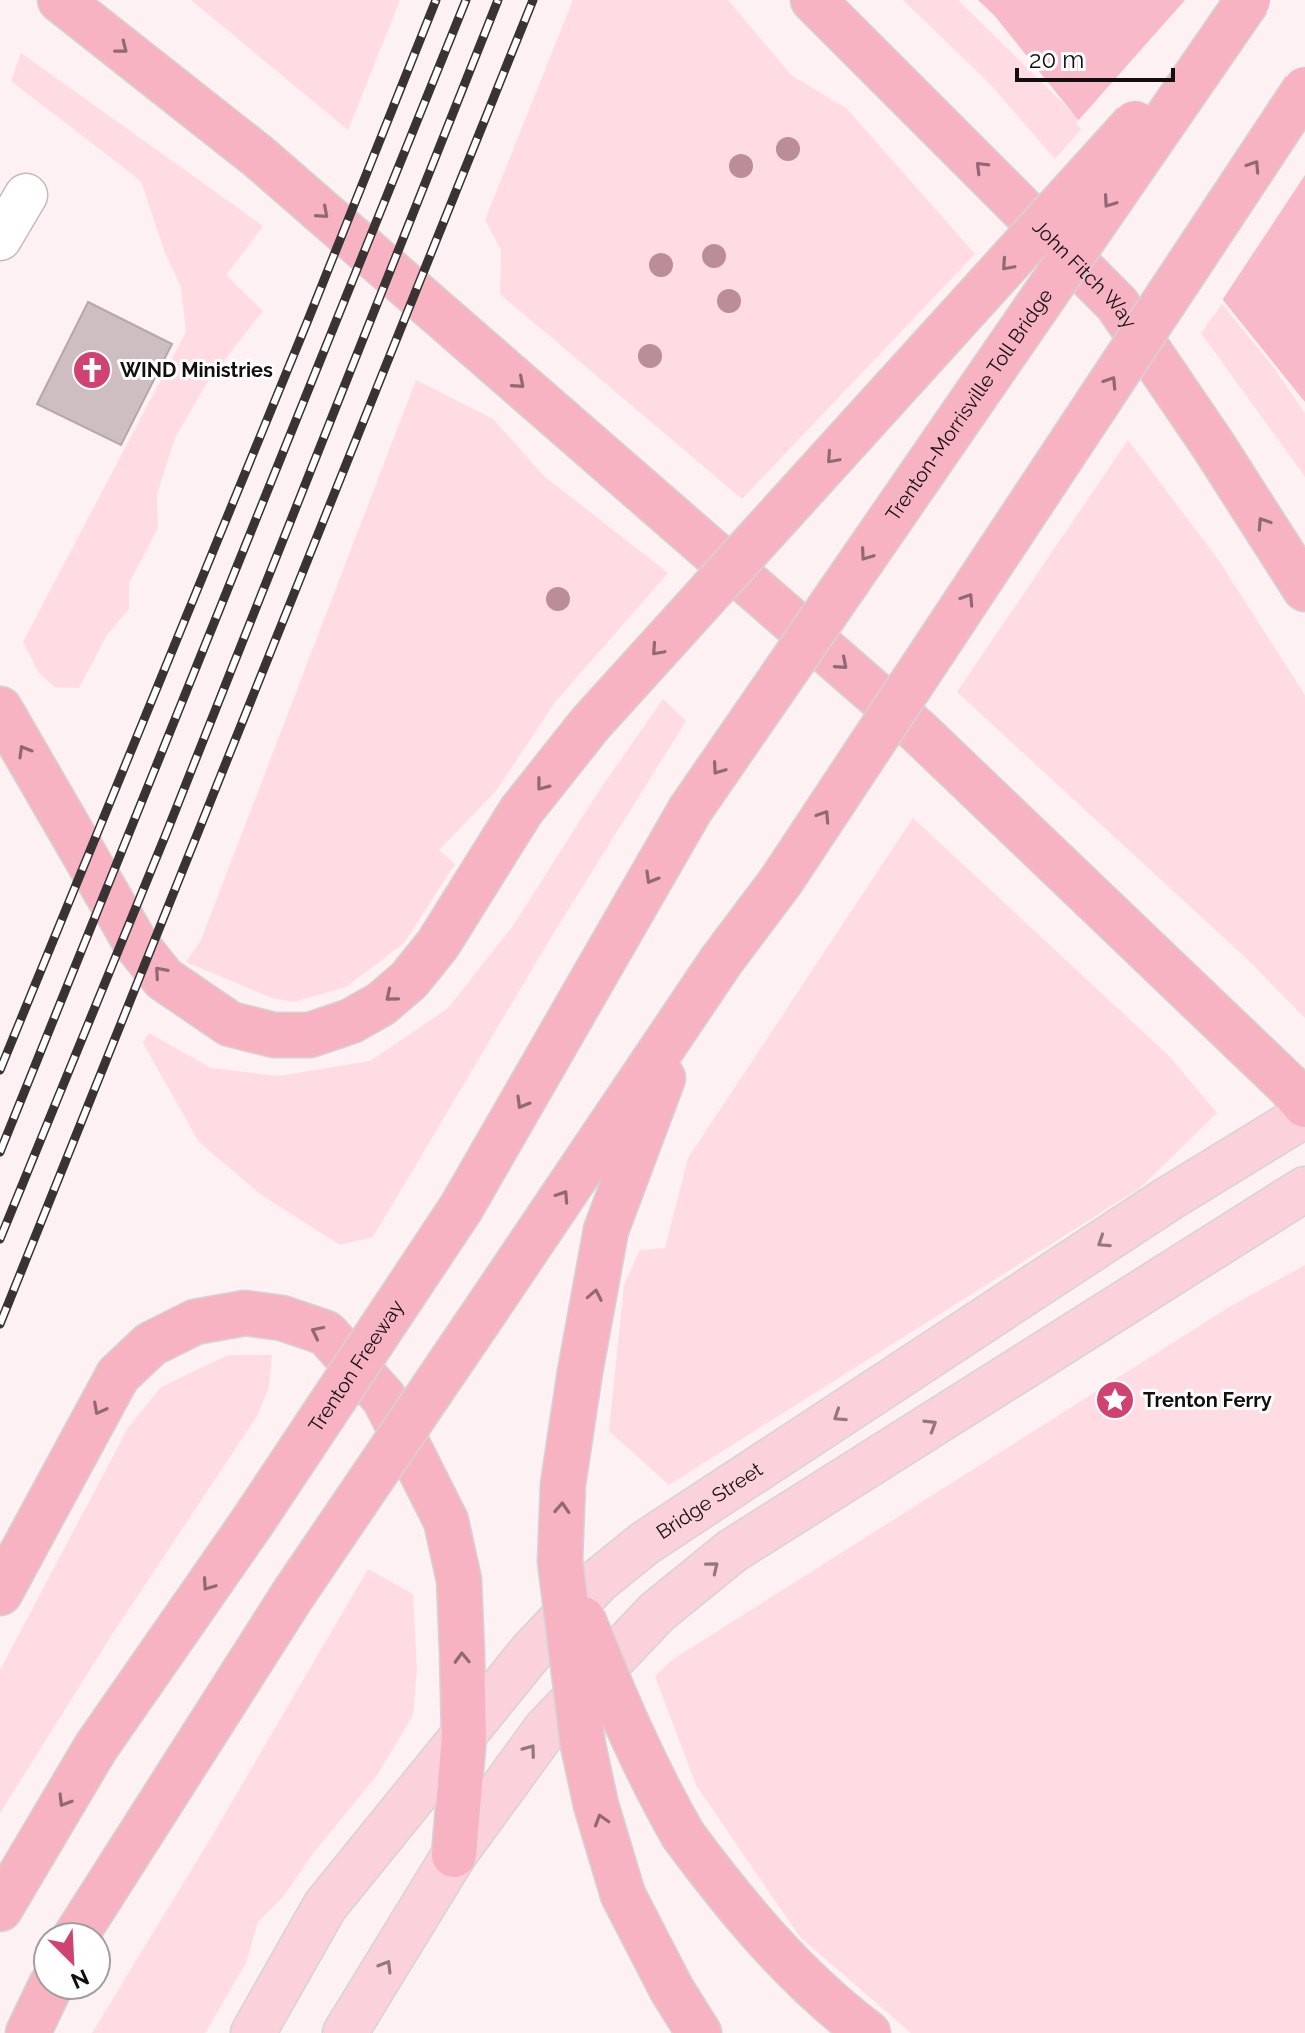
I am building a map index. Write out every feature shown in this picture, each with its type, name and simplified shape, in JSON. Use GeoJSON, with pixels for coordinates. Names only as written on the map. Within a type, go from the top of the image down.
{"type":"FeatureCollection","features":[{"type":"Feature","properties":{"kind":"highway"},"geometry":{"type":"LineString","coordinates":[[60,0],[259,157],[918,731],[1289,1086],[1305,1105]]}},
{"type":"Feature","properties":{"kind":"highway","name":"John Fitch Way"},"geometry":{"type":"LineString","coordinates":[[813,0],[1117,304],[1213,445],[1305,589]]}},
{"type":"Feature","properties":{"kind":"highway"},"geometry":{"type":"LineString","coordinates":[[0,709],[136,944],[164,979],[230,1024],[274,1035],[310,1035],[351,1021],[381,1004],[409,980],[446,931],[521,811],[590,724],[1248,0]]}},
{"type":"Feature","properties":{"kind":"highway","name":"Trenton-Morrisville Toll Bridge"},"geometry":{"type":"LineString","coordinates":[[690,810],[1248,0]]}},
{"type":"Feature","properties":{"kind":"highway"},"geometry":{"type":"LineString","coordinates":[[85,1921],[294,1593],[721,961],[781,881],[1305,89]]}},
{"type":"Feature","properties":{"kind":"highway","name":"Trenton Freeway"},"geometry":{"type":"LineString","coordinates":[[0,1909],[96,1747],[253,1521],[461,1208],[690,810]]}},
{"type":"Feature","properties":{"kind":"highway"},"geometry":{"type":"LineString","coordinates":[[699,2033],[672,1990],[623,1895],[596,1805],[583,1745],[560,1561],[563,1484],[606,1230],[663,1079],[721,961]]}},
{"type":"Feature","properties":{"kind":"highway"},"geometry":{"type":"LineString","coordinates":[[0,1593],[118,1375],[151,1344],[195,1322],[245,1313],[282,1318],[326,1333],[384,1398],[446,1521],[459,1580],[464,1736],[454,1855]]}},
{"type":"Feature","properties":{"kind":"highway"},"geometry":{"type":"LineString","coordinates":[[560,1561],[623,1719],[683,1835],[759,1931],[839,2012],[868,2033]]}},
{"type":"Feature","properties":{"kind":"highway"},"geometry":{"type":"LineString","coordinates":[[28,2033],[43,2001]]}},
{"type":"Feature","properties":{"kind":"main road","name":"Bridge Street"},"geometry":{"type":"LineString","coordinates":[[253,2033],[325,1906],[531,1652],[598,1581],[645,1543],[1168,1199],[1305,1115]]}},
{"type":"Feature","properties":{"kind":"main road"},"geometry":{"type":"LineString","coordinates":[[345,2033],[454,1855],[545,1730],[657,1612],[732,1551],[1305,1189]]}},
{"type":"Feature","properties":{"kind":"street"},"geometry":{"type":"LineString","coordinates":[[0,239],[26,195]]}},
{"type":"Feature","properties":{"kind":"shaded area"},"geometry":{"type":"Polygon","coordinates":[[[191,0],[400,0],[348,130],[191,0]]]}},
{"type":"Feature","properties":{"kind":"shaded area"},"geometry":{"type":"Polygon","coordinates":[[[573,0],[728,0],[791,75],[847,109],[975,254],[742,499],[500,294],[501,250],[485,220],[573,0]]]}},
{"type":"Feature","properties":{"kind":"shaded area"},"geometry":{"type":"Polygon","coordinates":[[[903,0],[958,0],[1085,125],[1055,159],[991,85],[903,0]]]}},
{"type":"Feature","properties":{"kind":"shaded area"},"geometry":{"type":"Polygon","coordinates":[[[978,0],[1305,0],[1305,402],[994,15],[978,0]]]}},
{"type":"Feature","properties":{"kind":"shaded area"},"geometry":{"type":"Polygon","coordinates":[[[21,53],[263,226],[226,275],[263,311],[208,381],[175,438],[157,494],[158,528],[129,583],[129,609],[107,635],[79,688],[54,687],[39,673],[23,642],[186,332],[181,287],[165,253],[141,181],[11,81],[21,53]]]}},
{"type":"Feature","properties":{"kind":"shaded area"},"geometry":{"type":"Polygon","coordinates":[[[1222,304],[1273,367],[1305,413],[1305,477],[1201,333],[1222,304]]]}},
{"type":"Feature","properties":{"kind":"shaded area"},"geometry":{"type":"Polygon","coordinates":[[[416,380],[493,419],[544,476],[668,573],[556,701],[496,791],[439,850],[455,864],[404,943],[346,987],[294,1002],[272,998],[186,962],[201,940],[416,380]]]}},
{"type":"Feature","properties":{"kind":"shaded area"},"geometry":{"type":"Polygon","coordinates":[[[1128,440],[1217,558],[1305,695],[1305,1018],[1247,959],[957,692],[1128,440]]]}},
{"type":"Feature","properties":{"kind":"shaded area"},"geometry":{"type":"Polygon","coordinates":[[[663,699],[686,721],[553,934],[373,1237],[340,1245],[260,1194],[199,1142],[143,1043],[149,1033],[211,1068],[278,1076],[370,1061],[447,1009],[513,926],[597,794],[663,699]]]}},
{"type":"Feature","properties":{"kind":"shaded area"},"geometry":{"type":"Polygon","coordinates":[[[913,818],[1169,1056],[1217,1113],[1140,1188],[669,1485],[609,1431],[624,1285],[640,1250],[665,1248],[688,1158],[913,818]]]}},
{"type":"Feature","properties":{"kind":"shaded area"},"geometry":{"type":"Polygon","coordinates":[[[1305,1265],[1305,2033],[911,2033],[800,1937],[696,1785],[655,1676],[672,1660],[1231,1306],[1305,1265]]]}},
{"type":"Feature","properties":{"kind":"shaded area"},"geometry":{"type":"Polygon","coordinates":[[[228,1355],[272,1355],[269,1387],[257,1416],[111,1636],[0,1813],[0,1670],[128,1428],[161,1387],[228,1355]]]}},
{"type":"Feature","properties":{"kind":"shaded area"},"geometry":{"type":"Polygon","coordinates":[[[368,1569],[413,1594],[417,1670],[413,1715],[378,1774],[314,1852],[283,1897],[258,1922],[246,1963],[205,2033],[92,2033],[212,1836],[368,1569]]]}},
{"type":"Feature","properties":{"kind":"pier"},"geometry":{"type":"Polygon","coordinates":[[[1185,0],[1305,0],[1305,175],[1221,302],[1076,123],[1185,0]]]}},
{"type":"Feature","properties":{"kind":"building"},"geometry":{"type":"Polygon","coordinates":[[[88,302],[172,344],[121,445],[37,404],[88,302]]]}},
{"type":"Feature","properties":{"kind":"railway"},"geometry":{"type":"LineString","coordinates":[[0,1070],[436,0]]}},
{"type":"Feature","properties":{"kind":"railway"},"geometry":{"type":"LineString","coordinates":[[0,1152],[466,0]]}},
{"type":"Feature","properties":{"kind":"railway"},"geometry":{"type":"LineString","coordinates":[[0,1239],[166,834],[498,0]]}},
{"type":"Feature","properties":{"kind":"railway"},"geometry":{"type":"LineString","coordinates":[[0,1324],[533,0]]}},
{"type":"Feature","properties":{"kind":"place","name":"WIND Ministries"},"geometry":{"type":"Point","coordinates":[92,370]}},
{"type":"Feature","properties":{"kind":"place","name":"Trenton Ferry"},"geometry":{"type":"Point","coordinates":[1115,1400]}}]}
